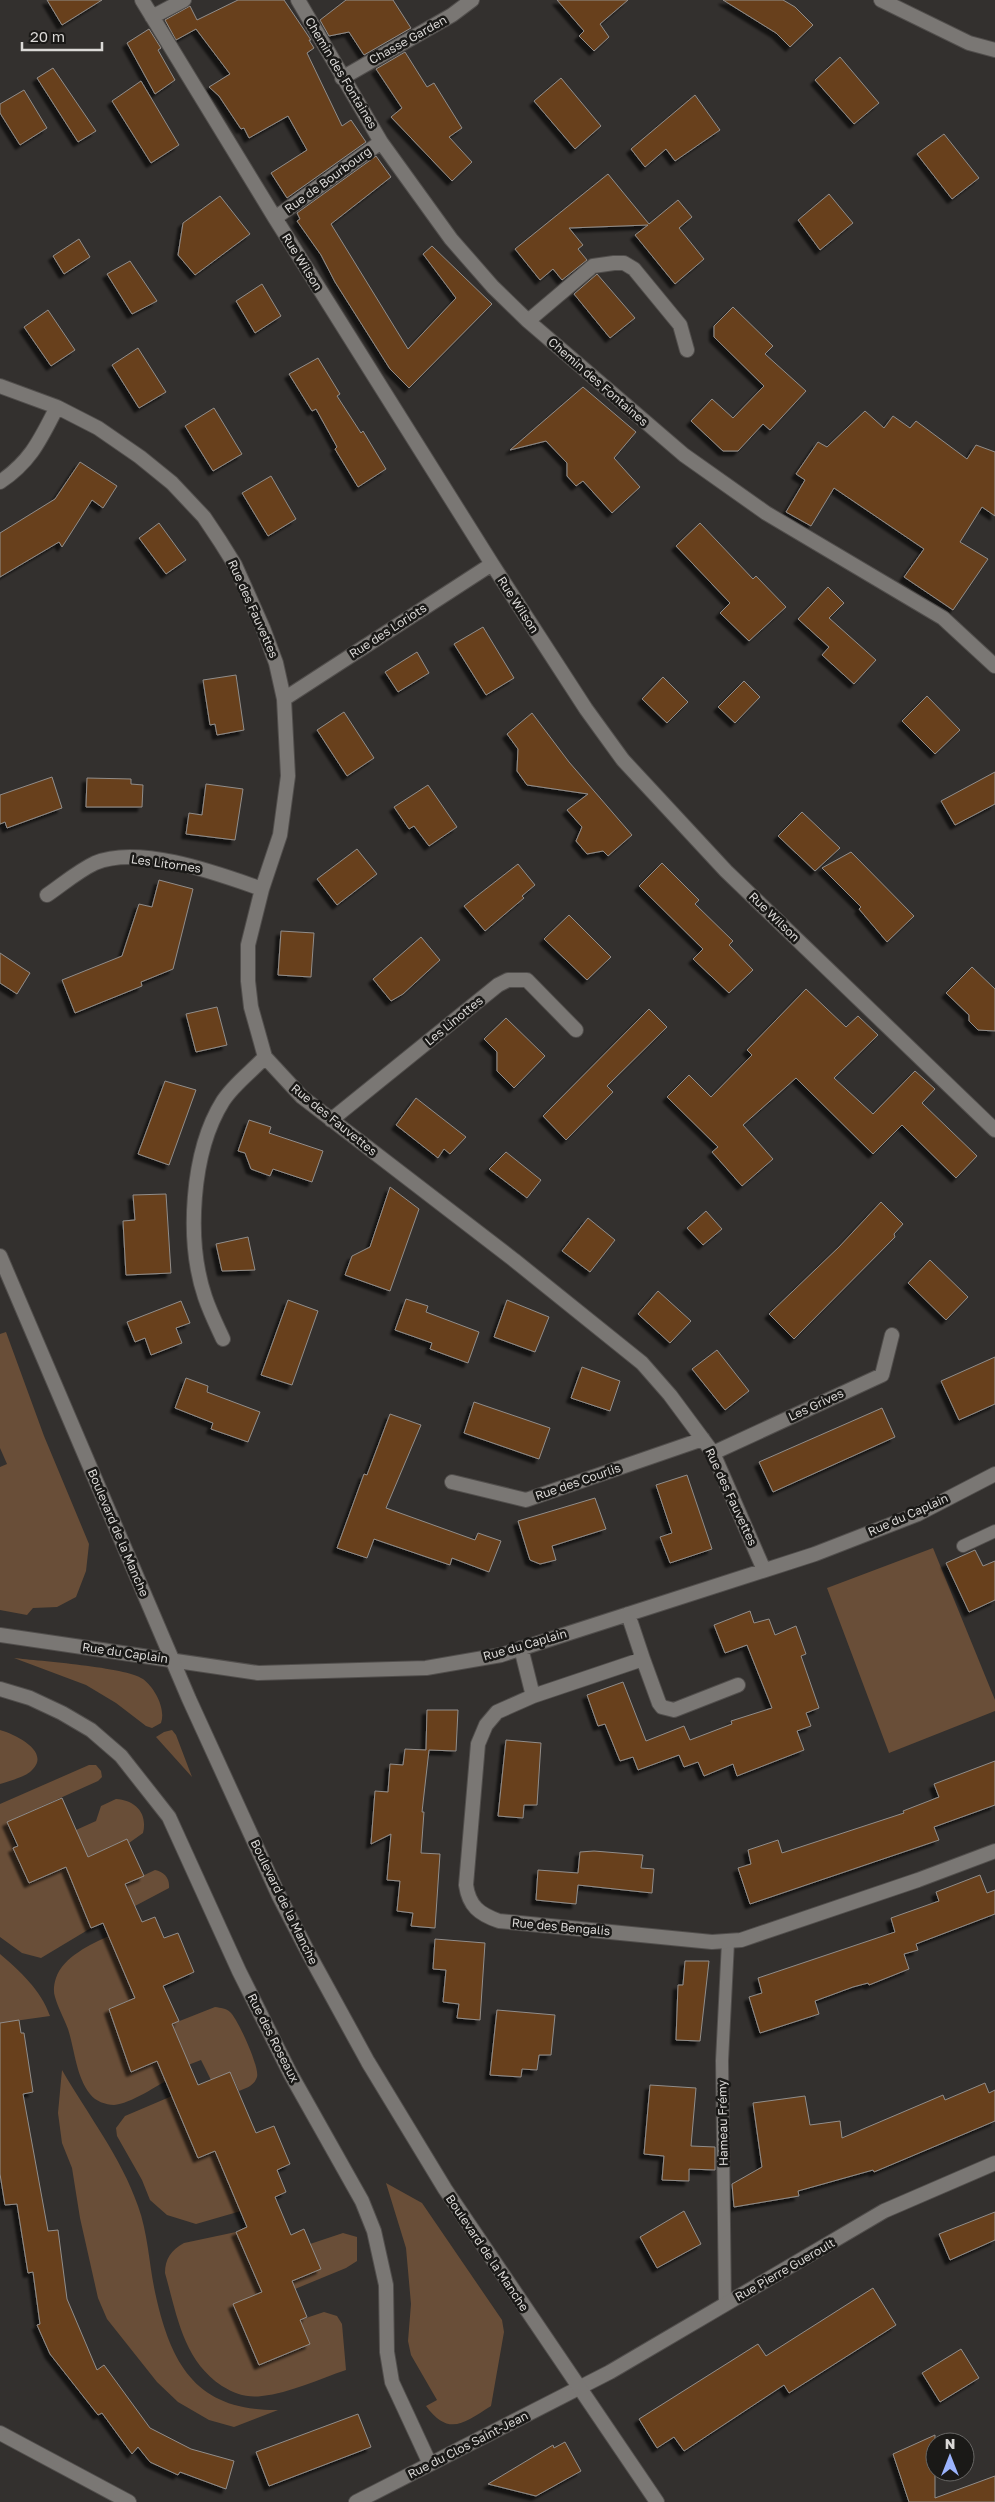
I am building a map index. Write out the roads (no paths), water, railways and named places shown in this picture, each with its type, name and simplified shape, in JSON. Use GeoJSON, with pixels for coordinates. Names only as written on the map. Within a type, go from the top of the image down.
{"type":"FeatureCollection","features":[{"type":"Feature","properties":{"kind":"street","name":"Rue Wilson"},"geometry":{"type":"LineString","coordinates":[[142,0],[275,218],[492,564],[586,709],[623,760],[726,870],[995,1130]]}},
{"type":"Feature","properties":{"kind":"street"},"geometry":{"type":"LineString","coordinates":[[152,18],[184,0]]}},
{"type":"Feature","properties":{"kind":"street","name":"Chemin des Fontaines"},"geometry":{"type":"LineString","coordinates":[[298,0],[381,142],[451,240],[493,287],[528,321],[684,455],[766,513],[943,618],[995,666]]}},
{"type":"Feature","properties":{"kind":"street","name":"Chasse Garden"},"geometry":{"type":"LineString","coordinates":[[342,78],[452,15],[472,0]]}},
{"type":"Feature","properties":{"kind":"street"},"geometry":{"type":"LineString","coordinates":[[881,0],[969,43],[995,50]]}},
{"type":"Feature","properties":{"kind":"street","name":"Rue de Bourbourg"},"geometry":{"type":"LineString","coordinates":[[275,218],[381,142]]}},
{"type":"Feature","properties":{"kind":"street"},"geometry":{"type":"LineString","coordinates":[[528,321],[593,266],[614,262],[624,263],[634,269],[680,325],[687,350]]}},
{"type":"Feature","properties":{"kind":"street","name":"Rue des Fauvettes"},"geometry":{"type":"LineString","coordinates":[[0,386],[57,407],[98,428],[140,457],[172,483],[204,517],[235,565],[250,596],[276,663],[284,699],[288,776],[280,835],[262,889],[248,945],[248,981],[251,1006],[265,1057],[302,1096],[331,1120],[514,1260],[642,1363],[670,1395],[713,1453],[764,1570]]}},
{"type":"Feature","properties":{"kind":"street"},"geometry":{"type":"LineString","coordinates":[[0,482],[15,472],[35,450],[57,407]]}},
{"type":"Feature","properties":{"kind":"street","name":"Rue des Loriots"},"geometry":{"type":"LineString","coordinates":[[284,699],[492,564]]}},
{"type":"Feature","properties":{"kind":"street","name":"Les Litornes"},"geometry":{"type":"LineString","coordinates":[[47,895],[95,863],[111,858],[136,857],[207,870],[262,889]]}},
{"type":"Feature","properties":{"kind":"street","name":"Les Linottes"},"geometry":{"type":"LineString","coordinates":[[331,1120],[498,985],[508,980],[526,980],[576,1030]]}},
{"type":"Feature","properties":{"kind":"street"},"geometry":{"type":"LineString","coordinates":[[223,1339],[204,1297],[195,1248],[194,1207],[198,1170],[208,1135],[224,1100],[265,1057]]}},
{"type":"Feature","properties":{"kind":"street","name":"Boulevard de la Manche"},"geometry":{"type":"LineString","coordinates":[[0,1256],[128,1559],[279,1896],[368,2062],[466,2221],[657,2502]]}},
{"type":"Feature","properties":{"kind":"street","name":"Les Grives"},"geometry":{"type":"LineString","coordinates":[[713,1453],[882,1375],[892,1335]]}},
{"type":"Feature","properties":{"kind":"street","name":"Rue des Courlis"},"geometry":{"type":"LineString","coordinates":[[452,1482],[526,1500],[703,1439]]}},
{"type":"Feature","properties":{"kind":"street","name":"Rue du Caplain"},"geometry":{"type":"LineString","coordinates":[[0,1635],[258,1673],[426,1668],[501,1655],[816,1554],[918,1514],[995,1474]]}},
{"type":"Feature","properties":{"kind":"street"},"geometry":{"type":"LineString","coordinates":[[628,1614],[662,1707],[674,1710],[738,1686]]}},
{"type":"Feature","properties":{"kind":"street"},"geometry":{"type":"LineString","coordinates":[[521,1648],[534,1696]]}},
{"type":"Feature","properties":{"kind":"street","name":"Rue des Bengalis"},"geometry":{"type":"LineString","coordinates":[[643,1659],[534,1696],[497,1712],[486,1725],[478,1744],[466,1885],[472,1906],[482,1914],[499,1921],[728,1942],[741,1940],[918,1880],[995,1851]]}},
{"type":"Feature","properties":{"kind":"street","name":"Rue des Roseaux"},"geometry":{"type":"LineString","coordinates":[[0,1689],[30,1698],[62,1713],[91,1730],[121,1756],[169,1818],[239,1971],[290,2073],[362,2201],[374,2231],[386,2285],[387,2352],[392,2382],[430,2464]]}},
{"type":"Feature","properties":{"kind":"street","name":"Rue Pierre Gueroult"},"geometry":{"type":"LineString","coordinates":[[580,2387],[610,2372],[884,2212],[995,2163]]}},
{"type":"Feature","properties":{"kind":"street","name":"Rue du Clos Saint-Jean"},"geometry":{"type":"LineString","coordinates":[[356,2502],[580,2387]]}},
{"type":"Feature","properties":{"kind":"street"},"geometry":{"type":"LineString","coordinates":[[0,2433],[128,2502]]}},
{"type":"Feature","properties":{"kind":"lane"},"geometry":{"type":"LineString","coordinates":[[963,1546],[995,1531]]}},
{"type":"Feature","properties":{"kind":"lane","name":"Hameau Frémy"},"geometry":{"type":"LineString","coordinates":[[725,2304],[722,2061],[728,1942]]}}]}
